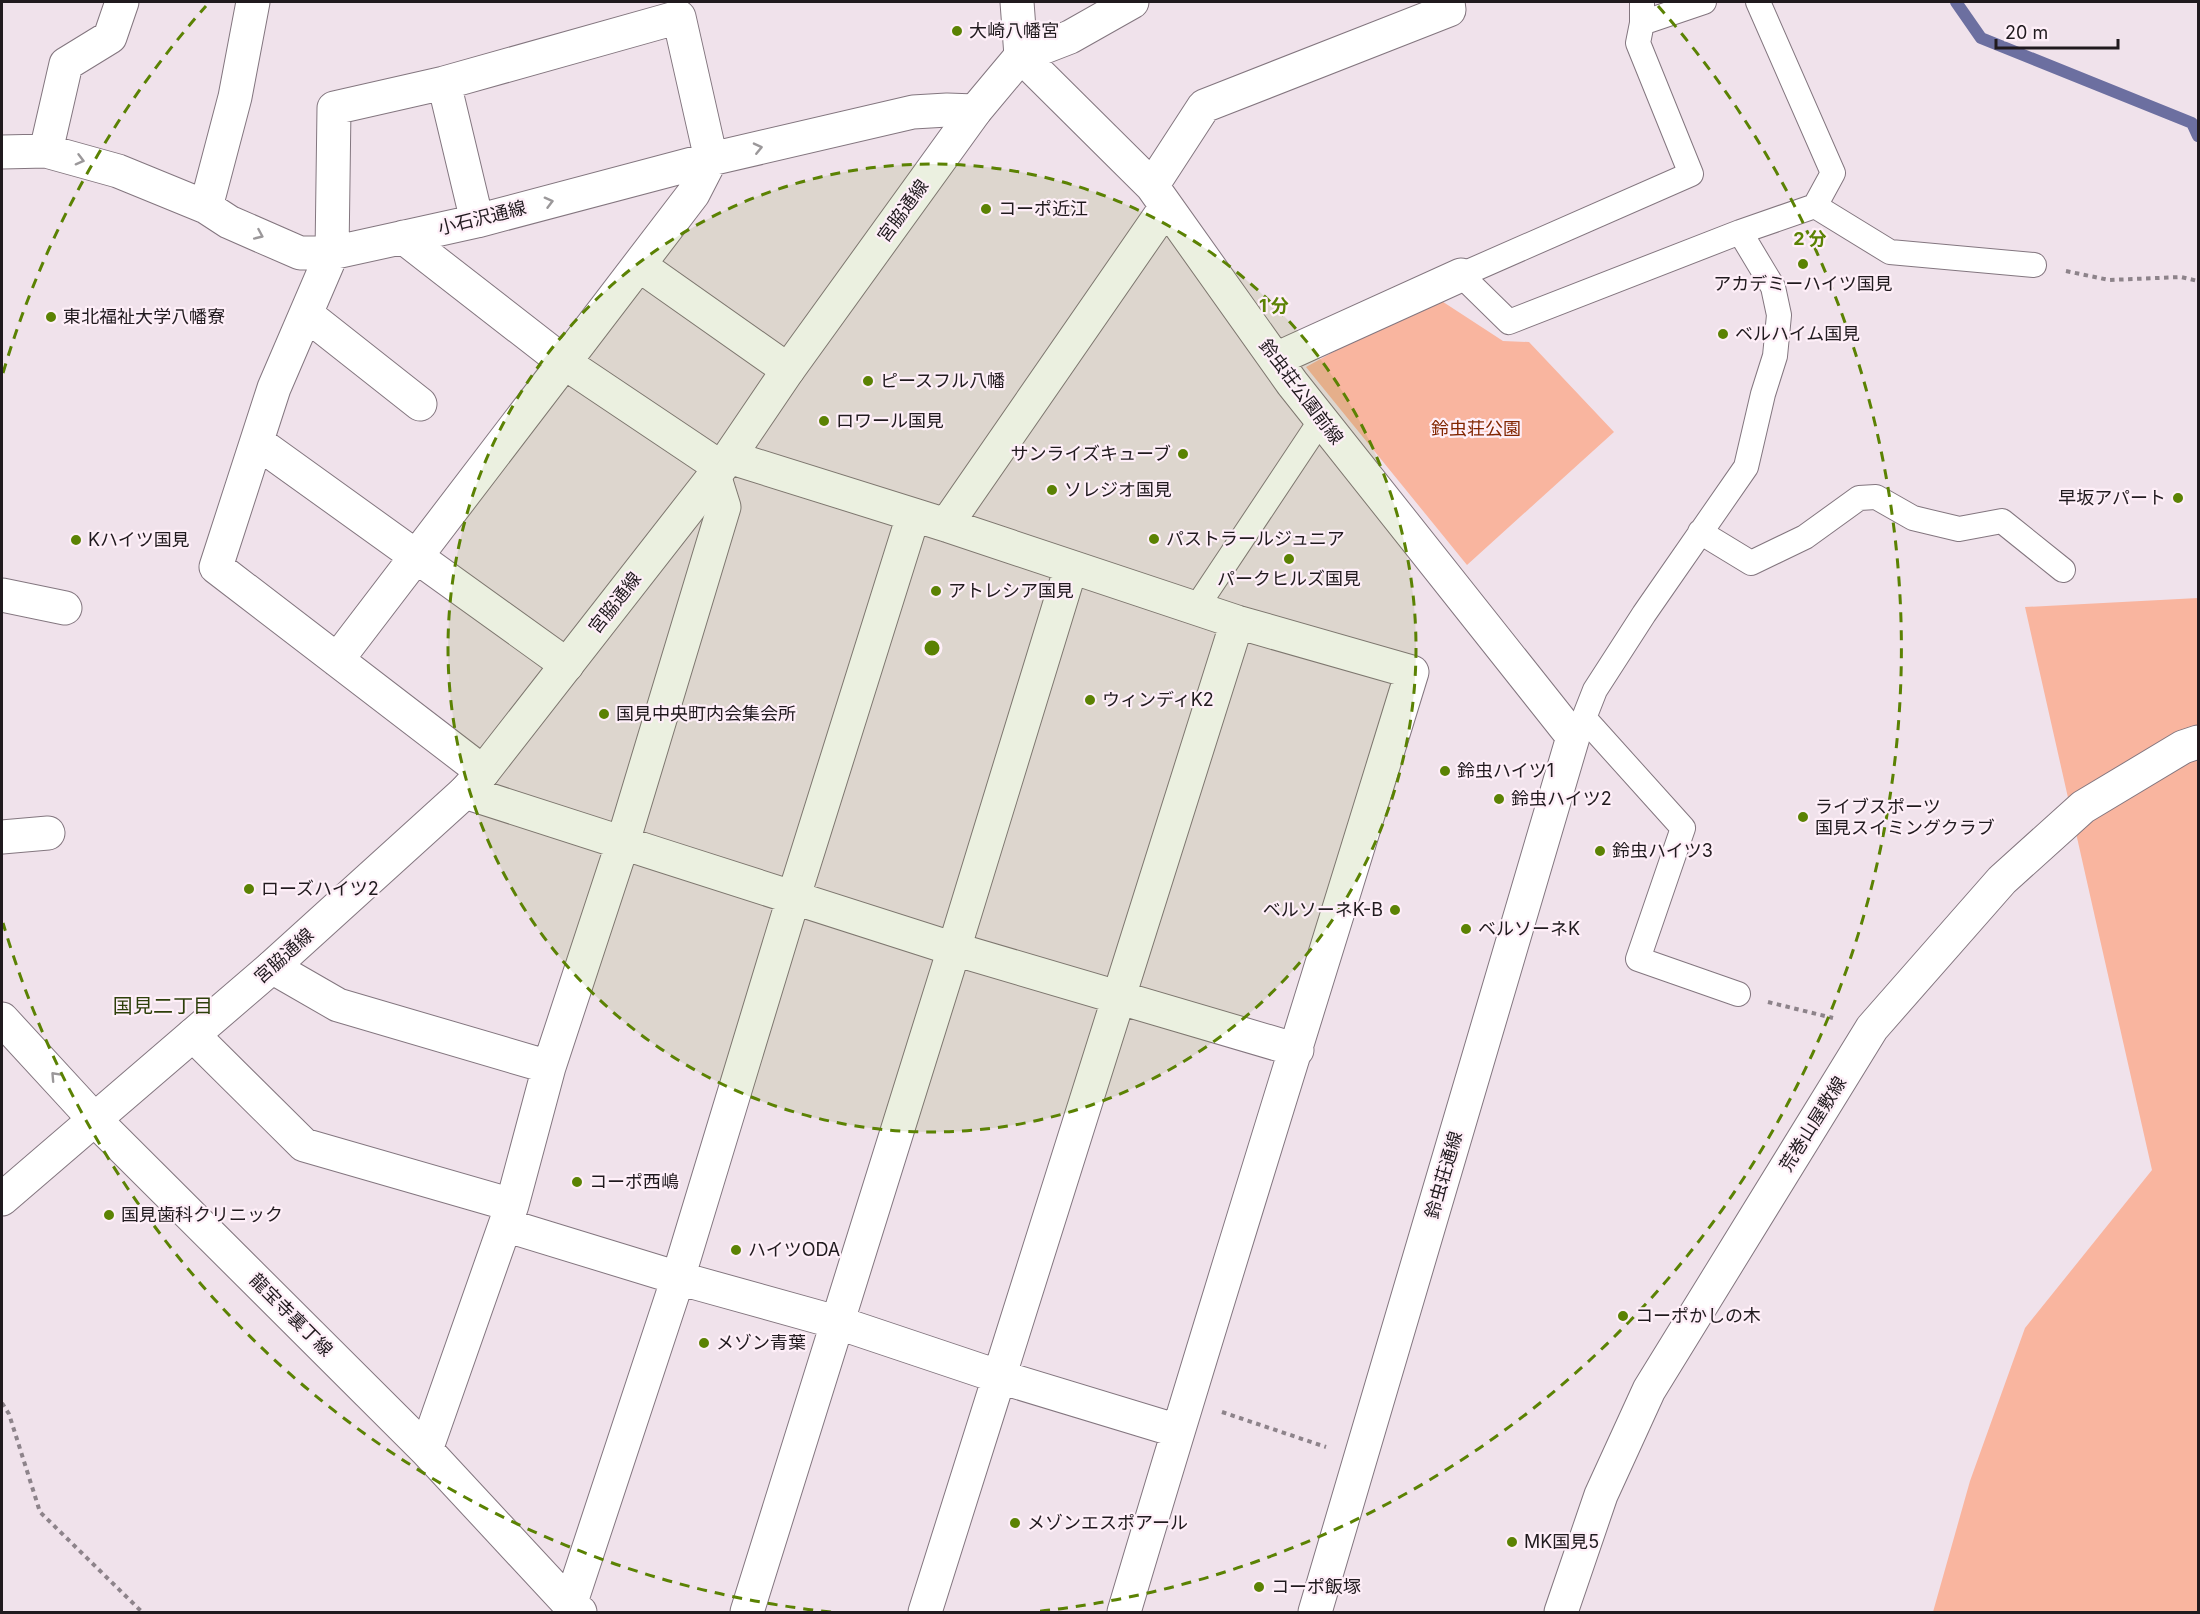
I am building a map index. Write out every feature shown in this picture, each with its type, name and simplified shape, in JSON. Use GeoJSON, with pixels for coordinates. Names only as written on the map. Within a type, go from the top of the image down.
{"type":"FeatureCollection","features":[{"type":"Feature","properties":{"kind":"street"},"geometry":{"type":"LineString","coordinates":[[46,151],[66,64],[110,38],[122,2]]}},
{"type":"Feature","properties":{"kind":"street"},"geometry":{"type":"LineString","coordinates":[[206,207],[235,97],[253,2]]}},
{"type":"Feature","properties":{"kind":"street"},"geometry":{"type":"LineString","coordinates":[[1017,2],[1021,56],[1070,37],[1132,2]]}},
{"type":"Feature","properties":{"kind":"street"},"geometry":{"type":"LineString","coordinates":[[946,525],[1159,197],[1204,106],[1449,10],[1448,2]]}},
{"type":"Feature","properties":{"kind":"street"},"geometry":{"type":"LineString","coordinates":[[338,660],[693,194],[711,159],[679,17],[444,83],[334,108],[332,253],[274,388],[216,567],[338,660],[474,782],[623,842],[793,899],[1119,999],[1297,1050]]}},
{"type":"Feature","properties":{"kind":"street","name":"宮脇通線"},"geometry":{"type":"LineString","coordinates":[[2,1199],[272,967],[474,782],[721,466],[975,111],[1021,56]]}},
{"type":"Feature","properties":{"kind":"street","name":"鈴虫荘公園前線"},"geometry":{"type":"LineString","coordinates":[[1021,56],[1159,197],[1322,420],[1578,728]]}},
{"type":"Feature","properties":{"kind":"street"},"geometry":{"type":"LineString","coordinates":[[444,83],[477,221]]}},
{"type":"Feature","properties":{"kind":"street","name":"小石沢通線"},"geometry":{"type":"LineString","coordinates":[[2,152],[46,151],[118,171],[206,207],[229,222],[300,254],[332,253],[477,221],[711,159],[913,112],[975,111]]}},
{"type":"Feature","properties":{"kind":"street"},"geometry":{"type":"LineString","coordinates":[[403,237],[565,363],[721,466],[946,525],[1237,622],[1412,672],[1124,1612]]}},
{"type":"Feature","properties":{"kind":"street"},"geometry":{"type":"LineString","coordinates":[[639,265],[788,370]]}},
{"type":"Feature","properties":{"kind":"street"},"geometry":{"type":"LineString","coordinates":[[1276,359],[1461,275]]}},
{"type":"Feature","properties":{"kind":"street"},"geometry":{"type":"LineString","coordinates":[[306,314],[420,404]]}},
{"type":"Feature","properties":{"kind":"street"},"geometry":{"type":"LineString","coordinates":[[257,442],[567,665]]}},
{"type":"Feature","properties":{"kind":"street"},"geometry":{"type":"LineString","coordinates":[[426,1450],[509,1215],[549,1067],[623,842],[724,507],[721,466]]}},
{"type":"Feature","properties":{"kind":"street"},"geometry":{"type":"LineString","coordinates":[[575,1609],[913,516]]}},
{"type":"Feature","properties":{"kind":"street"},"geometry":{"type":"LineString","coordinates":[[747,1612],[1071,567]]}},
{"type":"Feature","properties":{"kind":"street"},"geometry":{"type":"LineString","coordinates":[[2,595],[65,608]]}},
{"type":"Feature","properties":{"kind":"street"},"geometry":{"type":"LineString","coordinates":[[925,1612],[1237,622]]}},
{"type":"Feature","properties":{"kind":"street","name":"鈴虫荘通線"},"geometry":{"type":"LineString","coordinates":[[1315,1612],[1578,728]]}},
{"type":"Feature","properties":{"kind":"street","name":"荒巻山屋敷線"},"geometry":{"type":"LineString","coordinates":[[1561,1612],[1601,1495],[1649,1390],[1872,1028],[2002,880],[2084,807],[2184,747],[2199,742]]}},
{"type":"Feature","properties":{"kind":"street"},"geometry":{"type":"LineString","coordinates":[[2,837],[48,833]]}},
{"type":"Feature","properties":{"kind":"street"},"geometry":{"type":"LineString","coordinates":[[272,967],[339,1005],[549,1067]]}},
{"type":"Feature","properties":{"kind":"street","name":"龍宝寺裏丁線"},"geometry":{"type":"LineString","coordinates":[[2,1019],[94,1119],[426,1450],[575,1609]]}},
{"type":"Feature","properties":{"kind":"street"},"geometry":{"type":"LineString","coordinates":[[193,1035],[304,1145],[509,1215],[678,1278],[836,1322],[1000,1377],[1178,1431]]}},
{"type":"Feature","properties":{"kind":"lane"},"geometry":{"type":"LineString","coordinates":[[1704,2],[1642,13],[1638,43],[1691,174],[1461,275],[1509,322],[1740,232],[1815,206],[1833,173],[1758,2]]}},
{"type":"Feature","properties":{"kind":"lane"},"geometry":{"type":"LineString","coordinates":[[1815,206],[1890,252],[2034,265]]}},
{"type":"Feature","properties":{"kind":"lane"},"geometry":{"type":"LineString","coordinates":[[1738,994],[1638,959],[1683,828],[1578,728],[1595,690],[1644,614],[1746,467],[1763,394],[1775,356],[1779,315],[1773,287],[1740,232]]}},
{"type":"Feature","properties":{"kind":"lane"},"geometry":{"type":"LineString","coordinates":[[1196,608],[1322,420]]}},
{"type":"Feature","properties":{"kind":"lane"},"geometry":{"type":"LineString","coordinates":[[1700,532],[1751,563],[1805,537],[1859,498],[1876,497],[1913,518],[1959,529],[2002,522],[2063,570]]}},
{"type":"Feature","properties":{"kind":"path"},"geometry":{"type":"LineString","coordinates":[[2034,265],[2109,280],[2181,277],[2199,281]]}},
{"type":"Feature","properties":{"kind":"path"},"geometry":{"type":"LineString","coordinates":[[1738,994],[1872,1028]]}},
{"type":"Feature","properties":{"kind":"path"},"geometry":{"type":"LineString","coordinates":[[1188,1400],[1360,1459]]}},
{"type":"Feature","properties":{"kind":"path"},"geometry":{"type":"LineString","coordinates":[[2,1403],[9,1414],[40,1512],[142,1612]]}},
{"type":"Feature","properties":{"kind":"green space","name":"鈴虫荘公園"},"geometry":{"type":"Polygon","coordinates":[[[1434,296],[1503,341],[1529,342],[1614,432],[1467,565],[1306,367],[1434,296]]]}},
{"type":"Feature","properties":{"kind":"green space"},"geometry":{"type":"Polygon","coordinates":[[[2198,598],[2198,1612],[1933,1612],[1970,1481],[2025,1328],[2152,1170],[2025,607],[2198,598]]]}},
{"type":"Feature","properties":{"kind":"waterway"},"geometry":{"type":"LineString","coordinates":[[1956,2],[1981,38],[2192,123],[2198,136]]}},
{"type":"Feature","properties":{"kind":"place","name":"大崎八幡宮"},"geometry":{"type":"Point","coordinates":[957,31]}},
{"type":"Feature","properties":{"kind":"place","name":"コーポ近江"},"geometry":{"type":"Point","coordinates":[986,209]}},
{"type":"Feature","properties":{"kind":"place","name":"アカデミーハイツ国見"},"geometry":{"type":"Point","coordinates":[1803,264]}},
{"type":"Feature","properties":{"kind":"place","name":"東北福祉大学八幡寮"},"geometry":{"type":"Point","coordinates":[51,317]}},
{"type":"Feature","properties":{"kind":"place","name":"ベルハイム国見"},"geometry":{"type":"Point","coordinates":[1723,334]}},
{"type":"Feature","properties":{"kind":"place","name":"ピースフル八幡"},"geometry":{"type":"Point","coordinates":[868,381]}},
{"type":"Feature","properties":{"kind":"place","name":"ロワール国見"},"geometry":{"type":"Point","coordinates":[824,421]}},
{"type":"Feature","properties":{"kind":"place","name":"サンライズキューブ"},"geometry":{"type":"Point","coordinates":[1183,454]}},
{"type":"Feature","properties":{"kind":"place","name":"ソレジオ国見"},"geometry":{"type":"Point","coordinates":[1052,490]}},
{"type":"Feature","properties":{"kind":"place","name":"早坂アパート"},"geometry":{"type":"Point","coordinates":[2178,498]}},
{"type":"Feature","properties":{"kind":"place","name":"パストラールジュニア"},"geometry":{"type":"Point","coordinates":[1154,539]}},
{"type":"Feature","properties":{"kind":"place","name":"Kハイツ国見"},"geometry":{"type":"Point","coordinates":[76,540]}},
{"type":"Feature","properties":{"kind":"place","name":"パークヒルズ国見"},"geometry":{"type":"Point","coordinates":[1289,559]}},
{"type":"Feature","properties":{"kind":"place","name":"アトレシア国見"},"geometry":{"type":"Point","coordinates":[936,591]}},
{"type":"Feature","properties":{"kind":"place","name":"ウィンディK2"},"geometry":{"type":"Point","coordinates":[1090,700]}},
{"type":"Feature","properties":{"kind":"place","name":"国見中央町内会集会所"},"geometry":{"type":"Point","coordinates":[604,714]}},
{"type":"Feature","properties":{"kind":"place","name":"鈴虫ハイツ1"},"geometry":{"type":"Point","coordinates":[1445,771]}},
{"type":"Feature","properties":{"kind":"place","name":"鈴虫ハイツ2"},"geometry":{"type":"Point","coordinates":[1499,799]}},
{"type":"Feature","properties":{"kind":"place","name":"ライブスポーツ 国見スイミングクラブ"},"geometry":{"type":"Point","coordinates":[1803,817]}},
{"type":"Feature","properties":{"kind":"place","name":"鈴虫ハイツ3"},"geometry":{"type":"Point","coordinates":[1600,851]}},
{"type":"Feature","properties":{"kind":"place","name":"ローズハイツ2"},"geometry":{"type":"Point","coordinates":[249,889]}},
{"type":"Feature","properties":{"kind":"place","name":"ベルソーネK-B"},"geometry":{"type":"Point","coordinates":[1395,910]}},
{"type":"Feature","properties":{"kind":"place","name":"ベルソーネK"},"geometry":{"type":"Point","coordinates":[1466,929]}},
{"type":"Feature","properties":{"kind":"place","name":"コーポ西嶋"},"geometry":{"type":"Point","coordinates":[577,1182]}},
{"type":"Feature","properties":{"kind":"place","name":"国見歯科クリニック"},"geometry":{"type":"Point","coordinates":[109,1215]}},
{"type":"Feature","properties":{"kind":"place","name":"ハイツODA"},"geometry":{"type":"Point","coordinates":[736,1250]}},
{"type":"Feature","properties":{"kind":"place","name":"コーポかしの木"},"geometry":{"type":"Point","coordinates":[1623,1316]}},
{"type":"Feature","properties":{"kind":"place","name":"メゾン青葉"},"geometry":{"type":"Point","coordinates":[704,1343]}},
{"type":"Feature","properties":{"kind":"place","name":"メゾンエスポアール"},"geometry":{"type":"Point","coordinates":[1015,1523]}},
{"type":"Feature","properties":{"kind":"place","name":"MK国見5"},"geometry":{"type":"Point","coordinates":[1512,1542]}},
{"type":"Feature","properties":{"kind":"place","name":"コーポ飯塚"},"geometry":{"type":"Point","coordinates":[1259,1587]}},
{"type":"Feature","properties":{"kind":"district","name":"国見二丁目"},"geometry":{"type":"Point","coordinates":[163,1006]}}]}
